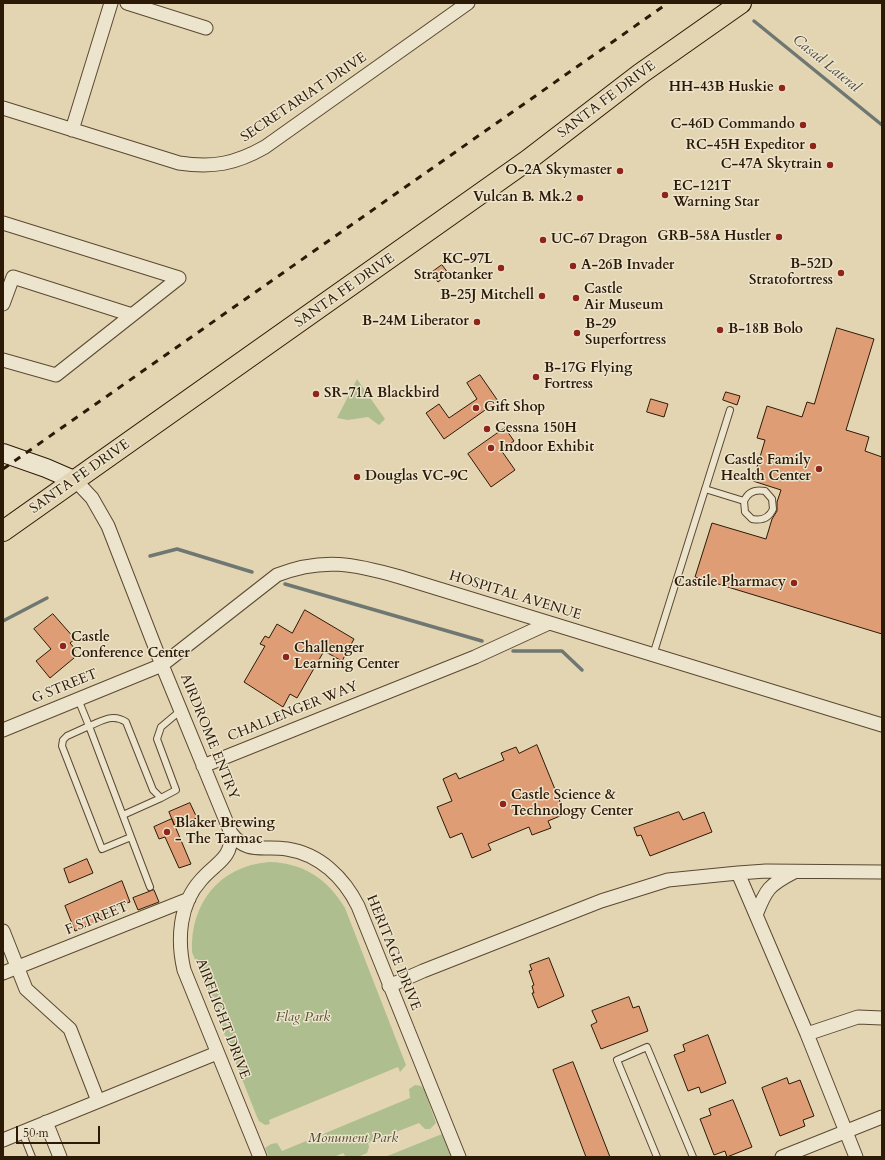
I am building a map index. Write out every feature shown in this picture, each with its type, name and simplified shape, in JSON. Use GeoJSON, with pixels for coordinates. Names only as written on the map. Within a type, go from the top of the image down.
{"type":"FeatureCollection","features":[{"type":"Feature","properties":{"kind":"main road","name":"SANTA FE DRIVE"},"geometry":{"type":"LineString","coordinates":[[3,531],[76,481],[528,160],[640,74],[741,3]]}},
{"type":"Feature","properties":{"kind":"main road"},"geometry":{"type":"LineString","coordinates":[[3,453],[46,468],[76,481]]}},
{"type":"Feature","properties":{"kind":"street"},"geometry":{"type":"LineString","coordinates":[[72,130],[111,3]]}},
{"type":"Feature","properties":{"kind":"street"},"geometry":{"type":"LineString","coordinates":[[127,3],[206,28]]}},
{"type":"Feature","properties":{"kind":"street","name":"SECRETARIAT DRIVE"},"geometry":{"type":"LineString","coordinates":[[3,108],[179,163],[212,166],[240,160],[264,147],[450,8],[468,3]]}},
{"type":"Feature","properties":{"kind":"street"},"geometry":{"type":"LineString","coordinates":[[3,223],[179,278],[56,375],[3,360]]}},
{"type":"Feature","properties":{"kind":"street"},"geometry":{"type":"LineString","coordinates":[[3,304],[13,277],[132,315]]}},
{"type":"Feature","properties":{"kind":"street","name":"AIRDROME ENTRY"},"geometry":{"type":"LineString","coordinates":[[76,481],[100,509],[118,550],[180,711],[231,833]]}},
{"type":"Feature","properties":{"kind":"street","name":"HOSPITAL AVENUE"},"geometry":{"type":"LineString","coordinates":[[162,665],[277,574],[294,568],[329,563],[364,567],[882,725]]}},
{"type":"Feature","properties":{"kind":"street","name":"CHALLENGER WAY"},"geometry":{"type":"LineString","coordinates":[[203,766],[475,656],[549,623]]}},
{"type":"Feature","properties":{"kind":"street","name":"G STREET"},"geometry":{"type":"LineString","coordinates":[[3,730],[162,665]]}},
{"type":"Feature","properties":{"kind":"street","name":"AIRFLIGHT DRIVE"},"geometry":{"type":"LineString","coordinates":[[231,833],[231,845],[227,856],[201,880],[189,900],[181,929],[181,956],[184,970],[260,1157]]}},
{"type":"Feature","properties":{"kind":"street","name":"HERITAGE DRIVE"},"geometry":{"type":"LineString","coordinates":[[231,833],[239,842],[249,847],[287,849],[304,853],[322,863],[339,877],[358,906],[458,1157]]}},
{"type":"Feature","properties":{"kind":"street"},"geometry":{"type":"LineString","coordinates":[[389,986],[601,900],[668,880],[738,873],[795,871],[882,872]]}},
{"type":"Feature","properties":{"kind":"street"},"geometry":{"type":"LineString","coordinates":[[756,915],[763,898],[774,882],[795,871]]}},
{"type":"Feature","properties":{"kind":"street"},"geometry":{"type":"LineString","coordinates":[[738,873],[807,1034],[856,1157]]}},
{"type":"Feature","properties":{"kind":"street","name":"F STREET"},"geometry":{"type":"LineString","coordinates":[[3,974],[189,900]]}},
{"type":"Feature","properties":{"kind":"street"},"geometry":{"type":"LineString","coordinates":[[3,931],[26,990],[70,1029],[98,1101]]}},
{"type":"Feature","properties":{"kind":"street"},"geometry":{"type":"LineString","coordinates":[[807,1034],[858,1017],[882,1018]]}},
{"type":"Feature","properties":{"kind":"street"},"geometry":{"type":"LineString","coordinates":[[3,1140],[217,1053]]}},
{"type":"Feature","properties":{"kind":"street"},"geometry":{"type":"LineString","coordinates":[[782,1157],[882,1117]]}},
{"type":"Feature","properties":{"kind":"street"},"geometry":{"type":"LineString","coordinates":[[46,1122],[60,1157]]}},
{"type":"Feature","properties":{"kind":"lane"},"geometry":{"type":"LineString","coordinates":[[653,654],[730,410]]}},
{"type":"Feature","properties":{"kind":"lane"},"geometry":{"type":"LineString","coordinates":[[705,489],[744,501]]}},
{"type":"Feature","properties":{"kind":"lane"},"geometry":{"type":"LineString","coordinates":[[760,490],[765,491],[772,498],[773,509],[767,517],[757,520],[748,516],[745,512],[744,501],[750,493],[760,490]]}},
{"type":"Feature","properties":{"kind":"lane"},"geometry":{"type":"LineString","coordinates":[[78,700],[150,888]]}},
{"type":"Feature","properties":{"kind":"lane"},"geometry":{"type":"LineString","coordinates":[[123,815],[176,790],[157,739],[161,727],[180,711]]}},
{"type":"Feature","properties":{"kind":"lane"},"geometry":{"type":"LineString","coordinates":[[131,838],[102,849],[62,746],[63,740],[67,736],[111,717],[118,718],[126,722],[154,790],[160,798]]}},
{"type":"Feature","properties":{"kind":"lane"},"geometry":{"type":"LineString","coordinates":[[657,1157],[616,1060],[647,1047],[693,1157]]}},
{"type":"Feature","properties":{"kind":"lane"},"geometry":{"type":"LineString","coordinates":[[22,1132],[32,1157]]}},
{"type":"Feature","properties":{"kind":"green space"},"geometry":{"type":"Polygon","coordinates":[[[357,379],[385,419],[379,425],[368,417],[348,420],[337,418],[357,379]]]}},
{"type":"Feature","properties":{"kind":"green space","name":"Flag Park"},"geometry":{"type":"Polygon","coordinates":[[[269,862],[293,865],[313,874],[330,888],[338,897],[345,908],[406,1065],[400,1072],[398,1067],[269,1120],[270,1124],[265,1125],[259,1121],[257,1117],[192,952],[196,918],[202,903],[211,890],[222,880],[236,871],[251,865],[269,862]]]}},
{"type":"Feature","properties":{"kind":"green space","name":"Monument Park"},"geometry":{"type":"Polygon","coordinates":[[[415,1085],[421,1086],[424,1089],[436,1123],[430,1129],[425,1129],[419,1123],[368,1143],[369,1147],[367,1153],[358,1157],[346,1157],[343,1153],[334,1157],[269,1157],[265,1148],[271,1144],[277,1143],[282,1151],[410,1098],[409,1089],[415,1085]]]}},
{"type":"Feature","properties":{"kind":"green space"},"geometry":{"type":"Polygon","coordinates":[[[442,1134],[451,1157],[385,1157],[442,1134]]]}},
{"type":"Feature","properties":{"kind":"building"},"geometry":{"type":"Polygon","coordinates":[[[442,265],[449,274],[438,282],[431,273],[442,265]]]}},
{"type":"Feature","properties":{"kind":"building","name":"Castle Family Health Center"},"geometry":{"type":"Polygon","coordinates":[[[837,328],[874,339],[846,430],[869,437],[865,451],[882,457],[882,634],[695,577],[712,523],[766,539],[772,519],[777,511],[777,502],[781,490],[753,481],[765,440],[757,438],[767,406],[802,417],[807,402],[814,404],[837,328]]]}},
{"type":"Feature","properties":{"kind":"building","name":"Gift Shop"},"geometry":{"type":"Polygon","coordinates":[[[480,375],[498,401],[444,439],[426,413],[439,404],[449,418],[477,399],[467,383],[480,375]]]}},
{"type":"Feature","properties":{"kind":"building"},"geometry":{"type":"Polygon","coordinates":[[[726,392],[740,396],[737,405],[723,400],[726,392]]]}},
{"type":"Feature","properties":{"kind":"building"},"geometry":{"type":"Polygon","coordinates":[[[651,399],[668,404],[664,417],[647,412],[651,399]]]}},
{"type":"Feature","properties":{"kind":"building"},"geometry":{"type":"Polygon","coordinates":[[[505,428],[514,441],[501,450],[515,470],[491,487],[468,454],[505,428]]]}},
{"type":"Feature","properties":{"kind":"building","name":"Challenger Learning Center"},"geometry":{"type":"Polygon","coordinates":[[[305,610],[354,639],[342,661],[324,651],[297,698],[290,694],[283,707],[244,682],[265,646],[260,644],[265,636],[269,638],[277,624],[292,633],[305,610]]]}},
{"type":"Feature","properties":{"kind":"building","name":"Castle Conference Center"},"geometry":{"type":"Polygon","coordinates":[[[53,614],[75,639],[70,643],[76,650],[71,654],[74,658],[50,678],[36,661],[51,649],[34,629],[53,614]]]}},
{"type":"Feature","properties":{"kind":"building","name":"Castle Science & Technology Center"},"geometry":{"type":"Polygon","coordinates":[[[537,745],[565,814],[548,821],[551,828],[532,835],[529,827],[488,844],[491,850],[472,858],[462,833],[450,838],[437,807],[452,801],[443,779],[456,773],[459,779],[504,760],[501,753],[516,747],[519,753],[537,745]]]}},
{"type":"Feature","properties":{"kind":"building"},"geometry":{"type":"Polygon","coordinates":[[[190,803],[197,818],[175,827],[169,812],[190,803]]]}},
{"type":"Feature","properties":{"kind":"building"},"geometry":{"type":"Polygon","coordinates":[[[679,812],[683,820],[704,812],[712,832],[650,856],[641,835],[637,836],[634,828],[679,812]]]}},
{"type":"Feature","properties":{"kind":"building","name":"Blaker Brewing - The Tarmac"},"geometry":{"type":"Polygon","coordinates":[[[172,819],[191,864],[179,868],[165,837],[159,839],[154,827],[172,819]]]}},
{"type":"Feature","properties":{"kind":"building"},"geometry":{"type":"Polygon","coordinates":[[[87,859],[93,873],[69,883],[64,869],[87,859]]]}},
{"type":"Feature","properties":{"kind":"building"},"geometry":{"type":"Polygon","coordinates":[[[122,881],[130,902],[110,909],[113,915],[75,931],[65,906],[122,881]]]}},
{"type":"Feature","properties":{"kind":"building"},"geometry":{"type":"Polygon","coordinates":[[[154,890],[159,902],[138,910],[133,898],[154,890]]]}},
{"type":"Feature","properties":{"kind":"building"},"geometry":{"type":"Polygon","coordinates":[[[549,958],[564,996],[538,1008],[532,993],[534,993],[532,986],[534,985],[529,971],[532,970],[530,965],[549,958]]]}},
{"type":"Feature","properties":{"kind":"building"},"geometry":{"type":"Polygon","coordinates":[[[629,997],[633,1008],[639,1006],[648,1031],[601,1049],[591,1025],[597,1022],[592,1011],[629,997]]]}},
{"type":"Feature","properties":{"kind":"building"},"geometry":{"type":"Polygon","coordinates":[[[708,1035],[726,1083],[701,1093],[699,1087],[688,1091],[674,1055],[685,1051],[683,1045],[708,1035]]]}},
{"type":"Feature","properties":{"kind":"building"},"geometry":{"type":"Polygon","coordinates":[[[573,1062],[610,1157],[586,1157],[553,1070],[573,1062]]]}},
{"type":"Feature","properties":{"kind":"building"},"geometry":{"type":"Polygon","coordinates":[[[787,1078],[789,1084],[800,1080],[814,1116],[803,1120],[805,1126],[780,1136],[762,1088],[787,1078]]]}},
{"type":"Feature","properties":{"kind":"building"},"geometry":{"type":"Polygon","coordinates":[[[733,1100],[752,1147],[727,1157],[725,1151],[714,1155],[700,1119],[711,1115],[709,1109],[733,1100]]]}},
{"type":"Feature","properties":{"kind":"waterway","name":"Casad Lateral"},"geometry":{"type":"LineString","coordinates":[[754,21],[882,125]]}},
{"type":"Feature","properties":{"kind":"waterway"},"geometry":{"type":"LineString","coordinates":[[150,556],[177,549],[252,572]]}},
{"type":"Feature","properties":{"kind":"waterway"},"geometry":{"type":"LineString","coordinates":[[285,584],[482,641]]}},
{"type":"Feature","properties":{"kind":"waterway"},"geometry":{"type":"LineString","coordinates":[[3,621],[47,598]]}},
{"type":"Feature","properties":{"kind":"waterway"},"geometry":{"type":"LineString","coordinates":[[513,651],[562,651],[582,670]]}},
{"type":"Feature","properties":{"kind":"railway"},"geometry":{"type":"LineString","coordinates":[[3,469],[668,3]]}},
{"type":"Feature","properties":{"kind":"place","name":"HH-43B Huskie"},"geometry":{"type":"Point","coordinates":[782,88]}},
{"type":"Feature","properties":{"kind":"place","name":"C-46D Commando"},"geometry":{"type":"Point","coordinates":[803,125]}},
{"type":"Feature","properties":{"kind":"place","name":"RC-45H Expeditor"},"geometry":{"type":"Point","coordinates":[813,146]}},
{"type":"Feature","properties":{"kind":"place","name":"C-47A Skytrain"},"geometry":{"type":"Point","coordinates":[830,165]}},
{"type":"Feature","properties":{"kind":"place","name":"O-2A Skymaster"},"geometry":{"type":"Point","coordinates":[620,171]}},
{"type":"Feature","properties":{"kind":"place","name":"EC-121T Warning Star"},"geometry":{"type":"Point","coordinates":[665,195]}},
{"type":"Feature","properties":{"kind":"place","name":"Vulcan B. Mk.2"},"geometry":{"type":"Point","coordinates":[580,198]}},
{"type":"Feature","properties":{"kind":"place","name":"GRB-58A Hustler"},"geometry":{"type":"Point","coordinates":[779,237]}},
{"type":"Feature","properties":{"kind":"place","name":"UC-67 Dragon"},"geometry":{"type":"Point","coordinates":[543,240]}},
{"type":"Feature","properties":{"kind":"place","name":"A-26B Invader"},"geometry":{"type":"Point","coordinates":[573,266]}},
{"type":"Feature","properties":{"kind":"place","name":"KC-97L Stratotanker"},"geometry":{"type":"Point","coordinates":[501,268]}},
{"type":"Feature","properties":{"kind":"place","name":"B-52D Stratofortress"},"geometry":{"type":"Point","coordinates":[841,273]}},
{"type":"Feature","properties":{"kind":"place","name":"B-25J Mitchell"},"geometry":{"type":"Point","coordinates":[542,296]}},
{"type":"Feature","properties":{"kind":"place","name":"Castle Air Museum"},"geometry":{"type":"Point","coordinates":[576,298]}},
{"type":"Feature","properties":{"kind":"place","name":"B-24M Liberator"},"geometry":{"type":"Point","coordinates":[477,322]}},
{"type":"Feature","properties":{"kind":"place","name":"B-18B Bolo"},"geometry":{"type":"Point","coordinates":[720,330]}},
{"type":"Feature","properties":{"kind":"place","name":"B-29 Superfortress"},"geometry":{"type":"Point","coordinates":[577,333]}},
{"type":"Feature","properties":{"kind":"place","name":"B-17G Flying Fortress"},"geometry":{"type":"Point","coordinates":[536,377]}},
{"type":"Feature","properties":{"kind":"place","name":"SR-71A Blackbird"},"geometry":{"type":"Point","coordinates":[316,394]}},
{"type":"Feature","properties":{"kind":"place","name":"Gift Shop"},"geometry":{"type":"Point","coordinates":[476,408]}},
{"type":"Feature","properties":{"kind":"place","name":"Cessna 150H"},"geometry":{"type":"Point","coordinates":[487,429]}},
{"type":"Feature","properties":{"kind":"place","name":"Indoor Exhibit"},"geometry":{"type":"Point","coordinates":[491,448]}},
{"type":"Feature","properties":{"kind":"place","name":"Castle Family Health Center"},"geometry":{"type":"Point","coordinates":[819,469]}},
{"type":"Feature","properties":{"kind":"place","name":"Douglas VC-9C"},"geometry":{"type":"Point","coordinates":[357,477]}},
{"type":"Feature","properties":{"kind":"place","name":"Castile Pharmacy"},"geometry":{"type":"Point","coordinates":[794,583]}},
{"type":"Feature","properties":{"kind":"place","name":"Castle Conference Center"},"geometry":{"type":"Point","coordinates":[63,646]}},
{"type":"Feature","properties":{"kind":"place","name":"Challenger Learning Center"},"geometry":{"type":"Point","coordinates":[286,657]}},
{"type":"Feature","properties":{"kind":"place","name":"Castle Science & Technology Center"},"geometry":{"type":"Point","coordinates":[503,804]}},
{"type":"Feature","properties":{"kind":"place","name":"Blaker Brewing - The Tarmac"},"geometry":{"type":"Point","coordinates":[167,832]}}]}
